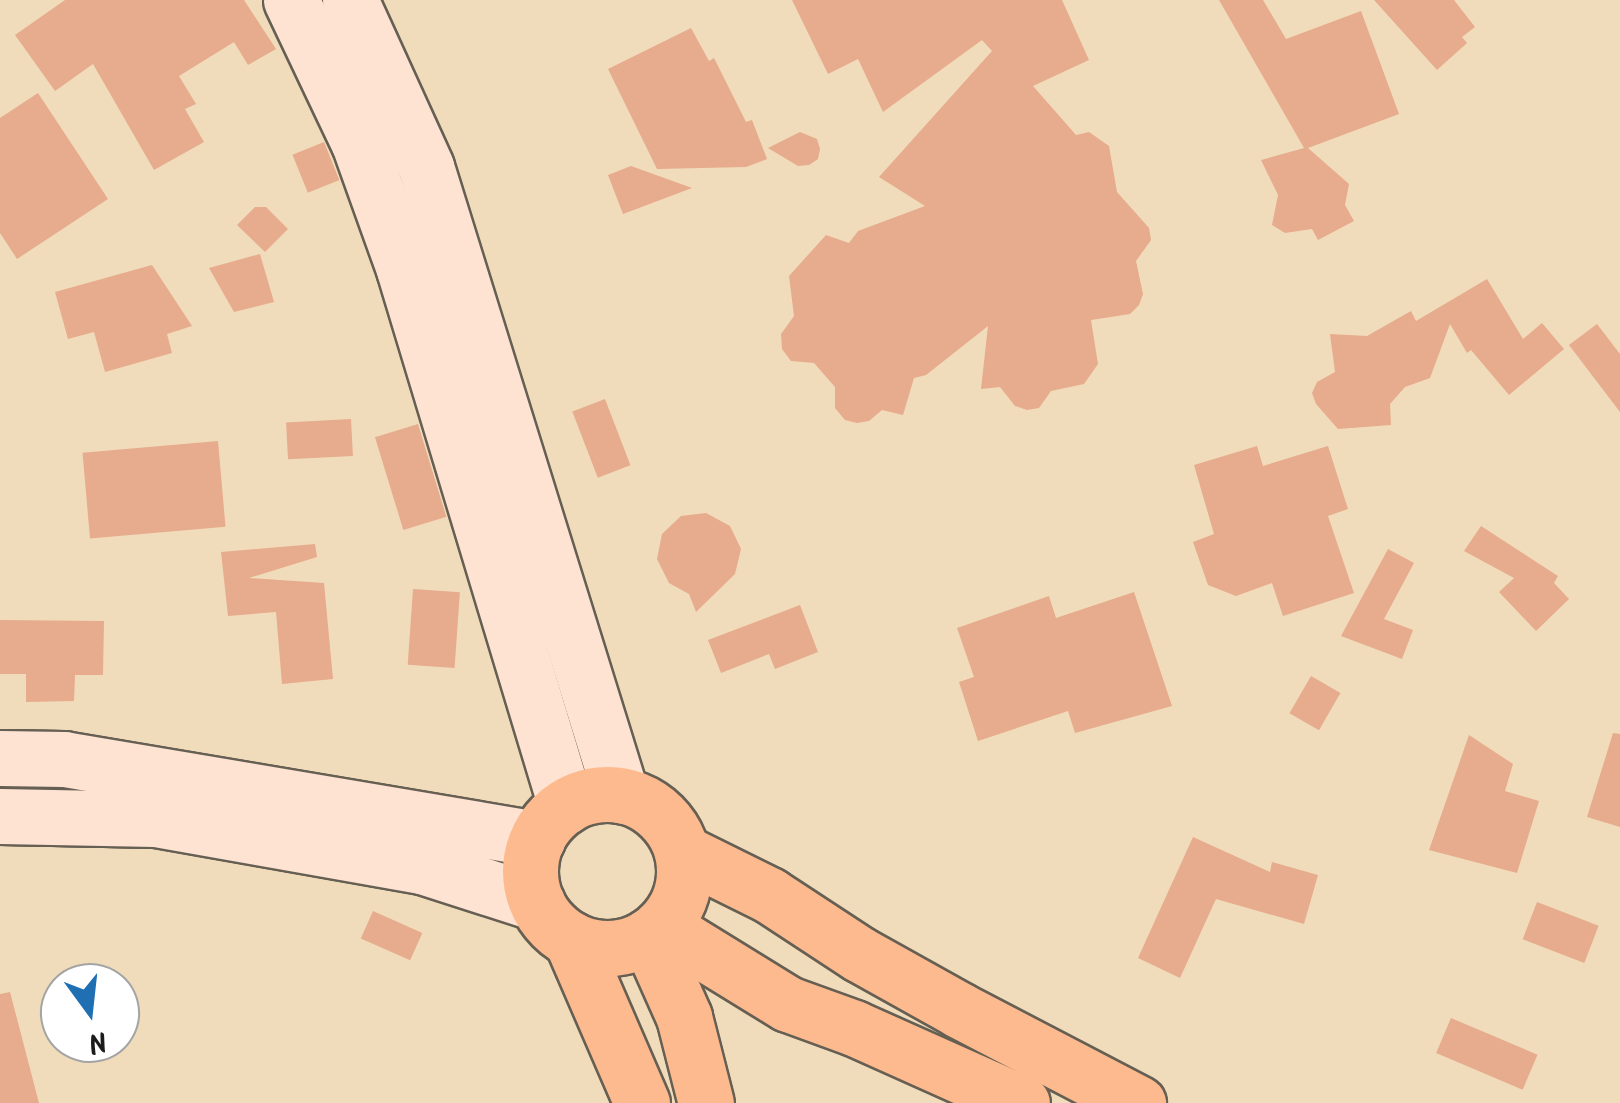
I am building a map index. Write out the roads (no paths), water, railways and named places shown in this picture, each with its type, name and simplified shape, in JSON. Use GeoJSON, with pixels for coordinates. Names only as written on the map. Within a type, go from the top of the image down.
{"type":"FeatureCollection","features":[{"type":"Feature","properties":{"kind":"main road"},"geometry":{"type":"LineString","coordinates":[[292,0],[360,143],[404,269],[552,822]]}},
{"type":"Feature","properties":{"kind":"main road"},"geometry":{"type":"LineString","coordinates":[[350,0],[426,166],[620,795]]}},
{"type":"Feature","properties":{"kind":"main road"},"geometry":{"type":"LineString","coordinates":[[0,758],[64,759],[552,822]]}},
{"type":"Feature","properties":{"kind":"main road"},"geometry":{"type":"LineString","coordinates":[[0,816],[174,822],[422,866],[554,921],[610,947],[654,931],[677,904],[684,879],[682,852],[676,836],[653,808],[620,795],[602,794],[552,822],[530,860],[554,921],[642,1103]]}},
{"type":"Feature","properties":{"kind":"main road"},"geometry":{"type":"LineString","coordinates":[[682,852],[769,896],[859,954],[959,1010],[1138,1103]]}},
{"type":"Feature","properties":{"kind":"main road"},"geometry":{"type":"LineString","coordinates":[[654,931],[788,1004],[854,1028],[1022,1103]]}},
{"type":"Feature","properties":{"kind":"main road"},"geometry":{"type":"LineString","coordinates":[[654,931],[684,1017],[703,1089]]}},
{"type":"Feature","properties":{"kind":"main road"},"geometry":{"type":"LineString","coordinates":[[703,1089],[711,1034],[742,1011],[788,1004]]}}]}
